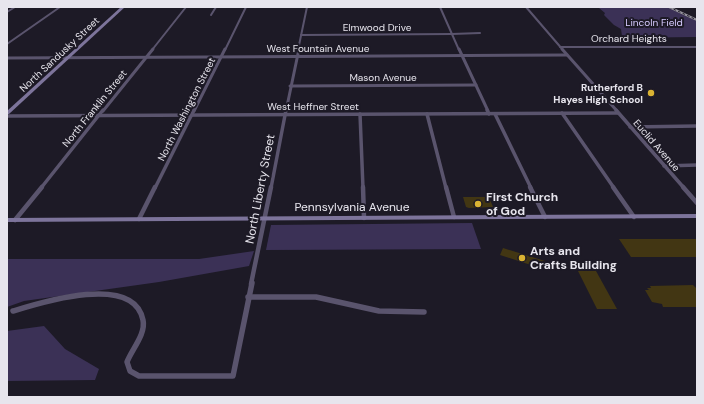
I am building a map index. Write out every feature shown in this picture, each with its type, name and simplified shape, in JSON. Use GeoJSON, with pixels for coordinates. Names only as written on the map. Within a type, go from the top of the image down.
{"type":"FeatureCollection","features":[{"type":"Feature","properties":{"kind":"street"},"geometry":{"type":"LineString","coordinates":[[7,12],[15,7]]}},
{"type":"Feature","properties":{"kind":"street"},"geometry":{"type":"LineString","coordinates":[[7,44],[60,7]]}},
{"type":"Feature","properties":{"kind":"street","name":"North Sandusky Street"},"geometry":{"type":"LineString","coordinates":[[7,113],[123,7]]}},
{"type":"Feature","properties":{"kind":"street","name":"North Franklin Street"},"geometry":{"type":"LineString","coordinates":[[15,220],[186,7]]}},
{"type":"Feature","properties":{"kind":"street"},"geometry":{"type":"LineString","coordinates":[[211,15],[216,7]]}},
{"type":"Feature","properties":{"kind":"street","name":"North Washington Street"},"geometry":{"type":"LineString","coordinates":[[139,219],[246,7]]}},
{"type":"Feature","properties":{"kind":"street","name":"North Liberty Street"},"geometry":{"type":"LineString","coordinates":[[12,311],[68,296],[97,294],[119,296],[135,305],[141,313],[143,320],[140,335],[127,362],[130,371],[139,376],[233,376],[284,114],[307,7]]}},
{"type":"Feature","properties":{"kind":"street"},"geometry":{"type":"LineString","coordinates":[[440,7],[489,114]]}},
{"type":"Feature","properties":{"kind":"street","name":"Euclid Avenue"},"geometry":{"type":"LineString","coordinates":[[526,7],[697,203]]}},
{"type":"Feature","properties":{"kind":"street","name":"Elmwood Drive"},"geometry":{"type":"LineString","coordinates":[[301,35],[480,33]]}},
{"type":"Feature","properties":{"kind":"street","name":"Orchard Heights"},"geometry":{"type":"LineString","coordinates":[[560,47],[697,47]]}},
{"type":"Feature","properties":{"kind":"street","name":"West Fountain Avenue"},"geometry":{"type":"LineString","coordinates":[[7,58],[567,55]]}},
{"type":"Feature","properties":{"kind":"street","name":"Mason Avenue"},"geometry":{"type":"LineString","coordinates":[[290,86],[476,85]]}},
{"type":"Feature","properties":{"kind":"street"},"geometry":{"type":"LineString","coordinates":[[562,113],[634,216]]}},
{"type":"Feature","properties":{"kind":"street","name":"West Heffner Street"},"geometry":{"type":"LineString","coordinates":[[7,116],[618,113]]}},
{"type":"Feature","properties":{"kind":"street"},"geometry":{"type":"LineString","coordinates":[[360,114],[364,218]]}},
{"type":"Feature","properties":{"kind":"street"},"geometry":{"type":"LineString","coordinates":[[427,114],[454,218]]}},
{"type":"Feature","properties":{"kind":"street"},"geometry":{"type":"LineString","coordinates":[[495,114],[545,217]]}},
{"type":"Feature","properties":{"kind":"street"},"geometry":{"type":"LineString","coordinates":[[630,127],[697,126]]}},
{"type":"Feature","properties":{"kind":"street"},"geometry":{"type":"LineString","coordinates":[[664,166],[697,165]]}},
{"type":"Feature","properties":{"kind":"street","name":"Pennsylvania Avenue"},"geometry":{"type":"LineString","coordinates":[[7,220],[697,216]]}},
{"type":"Feature","properties":{"kind":"street"},"geometry":{"type":"LineString","coordinates":[[248,297],[316,297],[379,311],[424,312]]}},
{"type":"Feature","properties":{"kind":"green space","name":"Lincoln Field"},"geometry":{"type":"Polygon","coordinates":[[[667,7],[697,21],[697,37],[612,38],[622,36],[621,29],[614,25],[599,8],[667,7]]]}},
{"type":"Feature","properties":{"kind":"green space"},"geometry":{"type":"Polygon","coordinates":[[[472,223],[481,249],[266,250],[271,225],[472,223]]]}},
{"type":"Feature","properties":{"kind":"green space"},"geometry":{"type":"Polygon","coordinates":[[[254,251],[249,266],[159,282],[24,301],[7,307],[7,259],[199,259],[254,251]]]}},
{"type":"Feature","properties":{"kind":"green space"},"geometry":{"type":"Polygon","coordinates":[[[44,326],[65,349],[99,369],[95,380],[7,381],[7,331],[44,326]]]}},
{"type":"Feature","properties":{"kind":"building","name":"First Church of God"},"geometry":{"type":"Polygon","coordinates":[[[463,197],[489,197],[493,207],[466,207],[463,197]]]}},
{"type":"Feature","properties":{"kind":"building"},"geometry":{"type":"Polygon","coordinates":[[[619,239],[697,239],[697,257],[631,257],[619,239]]]}},
{"type":"Feature","properties":{"kind":"building","name":"Arts and Crafts Building"},"geometry":{"type":"Polygon","coordinates":[[[503,248],[545,261],[543,269],[500,255],[503,248]]]}},
{"type":"Feature","properties":{"kind":"building"},"geometry":{"type":"Polygon","coordinates":[[[578,271],[596,271],[617,309],[597,309],[578,271]]]}},
{"type":"Feature","properties":{"kind":"building"},"geometry":{"type":"Polygon","coordinates":[[[693,285],[697,289],[697,307],[663,307],[662,304],[652,302],[645,290],[649,290],[647,288],[651,288],[650,286],[693,285]]]}},
{"type":"Feature","properties":{"kind":"railway"},"geometry":{"type":"LineString","coordinates":[[669,7],[697,20]]}},
{"type":"Feature","properties":{"kind":"place","name":"Rutherford B Hayes High School"},"geometry":{"type":"Point","coordinates":[651,93]}},
{"type":"Feature","properties":{"kind":"place","name":"First Church of God"},"geometry":{"type":"Point","coordinates":[478,204]}},
{"type":"Feature","properties":{"kind":"place","name":"Arts and Crafts Building"},"geometry":{"type":"Point","coordinates":[522,258]}}]}
